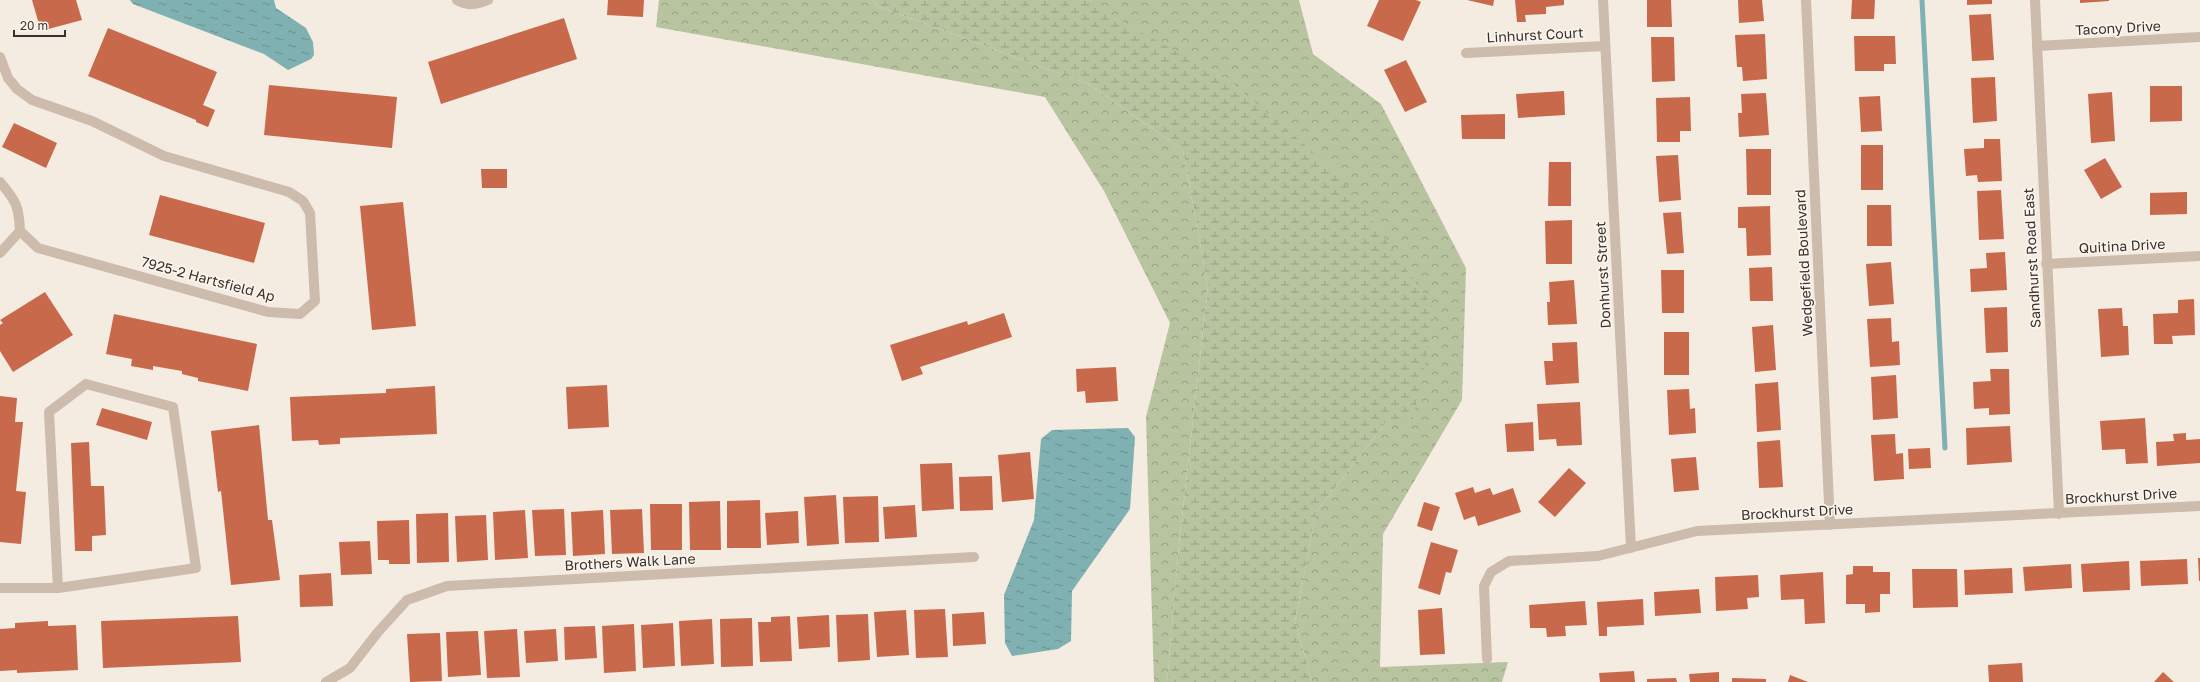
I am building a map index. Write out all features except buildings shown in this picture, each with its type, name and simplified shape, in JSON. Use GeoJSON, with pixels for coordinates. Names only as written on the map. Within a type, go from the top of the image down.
{"type":"FeatureCollection","features":[{"type":"Feature","properties":{"kind":"street"},"geometry":{"type":"LineString","coordinates":[[457,0],[466,5],[477,5],[488,0]]}},
{"type":"Feature","properties":{"kind":"street","name":"Donhurst Street"},"geometry":{"type":"LineString","coordinates":[[1603,0],[1631,548]]}},
{"type":"Feature","properties":{"kind":"street","name":"Wedgefield Boulevard"},"geometry":{"type":"LineString","coordinates":[[1806,0],[1830,525]]}},
{"type":"Feature","properties":{"kind":"street","name":"Sandhurst Road East"},"geometry":{"type":"LineString","coordinates":[[2035,0],[2046,264],[2059,514]]}},
{"type":"Feature","properties":{"kind":"street","name":"Tacony Drive"},"geometry":{"type":"LineString","coordinates":[[2037,46],[2200,37]]}},
{"type":"Feature","properties":{"kind":"street","name":"Linhurst Court"},"geometry":{"type":"LineString","coordinates":[[1466,52],[1605,46]]}},
{"type":"Feature","properties":{"kind":"street","name":"7925-2 Hartsfield Ap"},"geometry":{"type":"LineString","coordinates":[[0,57],[8,78],[17,89],[32,100],[92,121],[164,156],[289,192],[303,201],[310,213],[315,301],[300,314],[268,312],[38,248],[20,231]]}},
{"type":"Feature","properties":{"kind":"street"},"geometry":{"type":"LineString","coordinates":[[0,182],[14,199],[19,212],[20,231],[0,253]]}},
{"type":"Feature","properties":{"kind":"street","name":"Quitina Drive"},"geometry":{"type":"LineString","coordinates":[[2046,264],[2200,256]]}},
{"type":"Feature","properties":{"kind":"street"},"geometry":{"type":"LineString","coordinates":[[0,588],[58,588],[196,568],[173,407],[86,384],[49,412],[58,588]]}},
{"type":"Feature","properties":{"kind":"street","name":"Brockhurst Drive"},"geometry":{"type":"LineString","coordinates":[[1487,659],[1484,586],[1492,572],[1509,561],[1598,556],[1697,532],[2200,506]]}},
{"type":"Feature","properties":{"kind":"street","name":"Brothers Walk Lane"},"geometry":{"type":"LineString","coordinates":[[326,682],[350,668],[378,632],[407,600],[447,586],[974,557]]}},
{"type":"Feature","properties":{"kind":"green space"},"geometry":{"type":"Polygon","coordinates":[[[659,0],[873,0],[877,6],[1088,84],[1183,150],[1208,287],[1179,544],[1167,682],[1154,682],[1146,417],[1170,323],[1104,191],[1045,97],[656,27],[659,0]]]}},
{"type":"Feature","properties":{"kind":"green space"},"geometry":{"type":"Polygon","coordinates":[[[873,0],[1090,0],[1097,8],[1230,81],[1339,174],[1436,311],[1413,419],[1387,421],[1316,512],[1295,621],[1312,682],[1167,682],[1179,544],[1208,287],[1183,150],[1088,84],[877,6],[873,0]]]}},
{"type":"Feature","properties":{"kind":"green space"},"geometry":{"type":"Polygon","coordinates":[[[1090,0],[1299,0],[1313,54],[1381,104],[1466,268],[1462,400],[1383,534],[1380,667],[1508,662],[1502,682],[1312,682],[1295,621],[1316,512],[1387,421],[1090,0]]]}},
{"type":"Feature","properties":{"kind":"water"},"geometry":{"type":"Polygon","coordinates":[[[130,0],[274,0],[276,8],[306,28],[313,42],[314,55],[311,59],[288,70],[264,54],[133,4],[130,0]]]}},
{"type":"Feature","properties":{"kind":"water"},"geometry":{"type":"Polygon","coordinates":[[[1128,428],[1135,437],[1130,509],[1072,591],[1071,641],[1058,649],[1012,656],[1005,643],[1004,595],[1034,520],[1041,439],[1052,430],[1128,428]]]}},
{"type":"Feature","properties":{"kind":"waterway"},"geometry":{"type":"LineString","coordinates":[[1922,0],[1945,448]]}}]}
